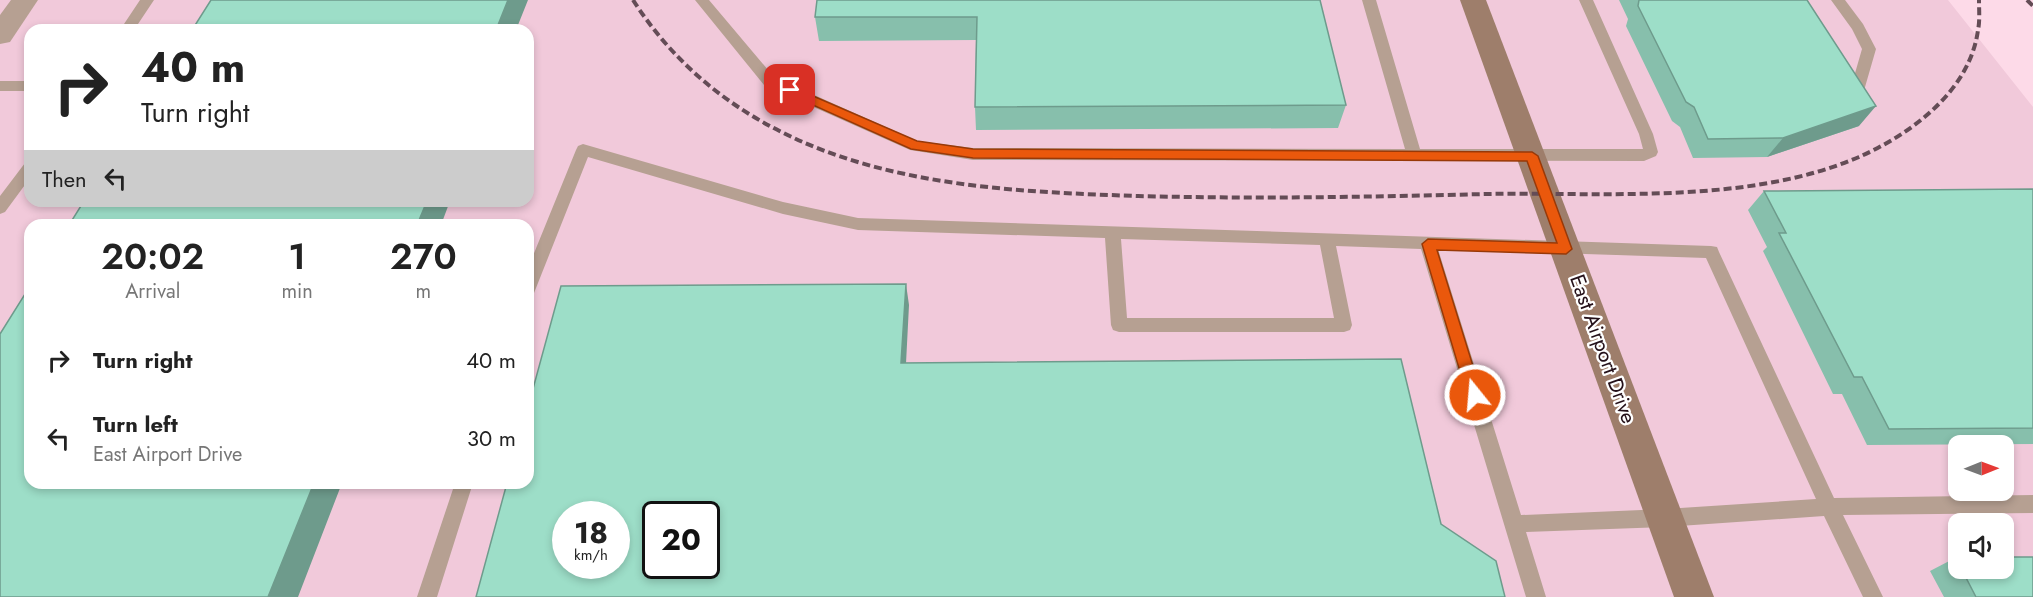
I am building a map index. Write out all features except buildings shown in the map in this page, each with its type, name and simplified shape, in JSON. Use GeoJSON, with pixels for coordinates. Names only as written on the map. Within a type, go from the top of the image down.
{"type":"FeatureCollection","features":[{"type":"Feature","properties":{"kind":"main road","name":"East Airport Drive"},"geometry":{"type":"LineString","coordinates":[[1473,0],[1694,597]]}},
{"type":"Feature","properties":{"kind":"street"},"geometry":{"type":"LineString","coordinates":[[0,35],[25,0]]}},
{"type":"Feature","properties":{"kind":"lane"},"geometry":{"type":"LineString","coordinates":[[131,24],[147,0]]}},
{"type":"Feature","properties":{"kind":"lane"},"geometry":{"type":"LineString","coordinates":[[702,0],[769,81],[915,146],[973,154],[1644,155],[1651,152],[1646,134],[1586,0]]}},
{"type":"Feature","properties":{"kind":"lane"},"geometry":{"type":"LineString","coordinates":[[1370,0],[1414,155]]}},
{"type":"Feature","properties":{"kind":"lane"},"geometry":{"type":"LineString","coordinates":[[1838,0],[1858,27],[1869,49],[1856,94]]}},
{"type":"Feature","properties":{"kind":"lane"},"geometry":{"type":"LineString","coordinates":[[0,86],[24,86]]}},
{"type":"Feature","properties":{"kind":"lane"},"geometry":{"type":"LineString","coordinates":[[534,273],[583,150],[783,208],[858,224],[1711,252],[1873,597]]}},
{"type":"Feature","properties":{"kind":"lane"},"geometry":{"type":"LineString","coordinates":[[0,208],[24,175]]}},
{"type":"Feature","properties":{"kind":"lane"},"geometry":{"type":"LineString","coordinates":[[1113,233],[1119,325],[1344,325],[1328,241]]}},
{"type":"Feature","properties":{"kind":"lane"},"geometry":{"type":"LineString","coordinates":[[1428,244],[1536,597]]}},
{"type":"Feature","properties":{"kind":"lane"},"geometry":{"type":"LineString","coordinates":[[428,597],[462,489]]}},
{"type":"Feature","properties":{"kind":"lane"},"geometry":{"type":"LineString","coordinates":[[1514,524],[1665,518],[1829,507],[2033,504]]}},
{"type":"Feature","properties":{"kind":"shaded area"},"geometry":{"type":"Polygon","coordinates":[[[0,0],[1948,0],[2033,107],[2033,597],[0,597],[0,0]]]}},
{"type":"Feature","properties":{"kind":"railway"},"geometry":{"type":"LineString","coordinates":[[633,0],[654,30],[678,57],[732,102],[793,138],[861,163],[929,179],[1033,191],[1138,196],[1268,197],[1675,193],[1770,183],[1816,172],[1859,157],[1879,147],[1917,123],[1935,108],[1951,91],[1973,52],[1979,27],[1979,0]]}},
{"type":"Feature","properties":{"kind":"railway"},"geometry":{"type":"LineString","coordinates":[[2027,0],[2033,6]]}},
{"type":"Feature","properties":{"kind":"route"},"geometry":{"type":"LineString","coordinates":[[790,90],[915,146],[973,154],[1532,156],[1566,249],[1428,244],[1475,395]]}}]}
